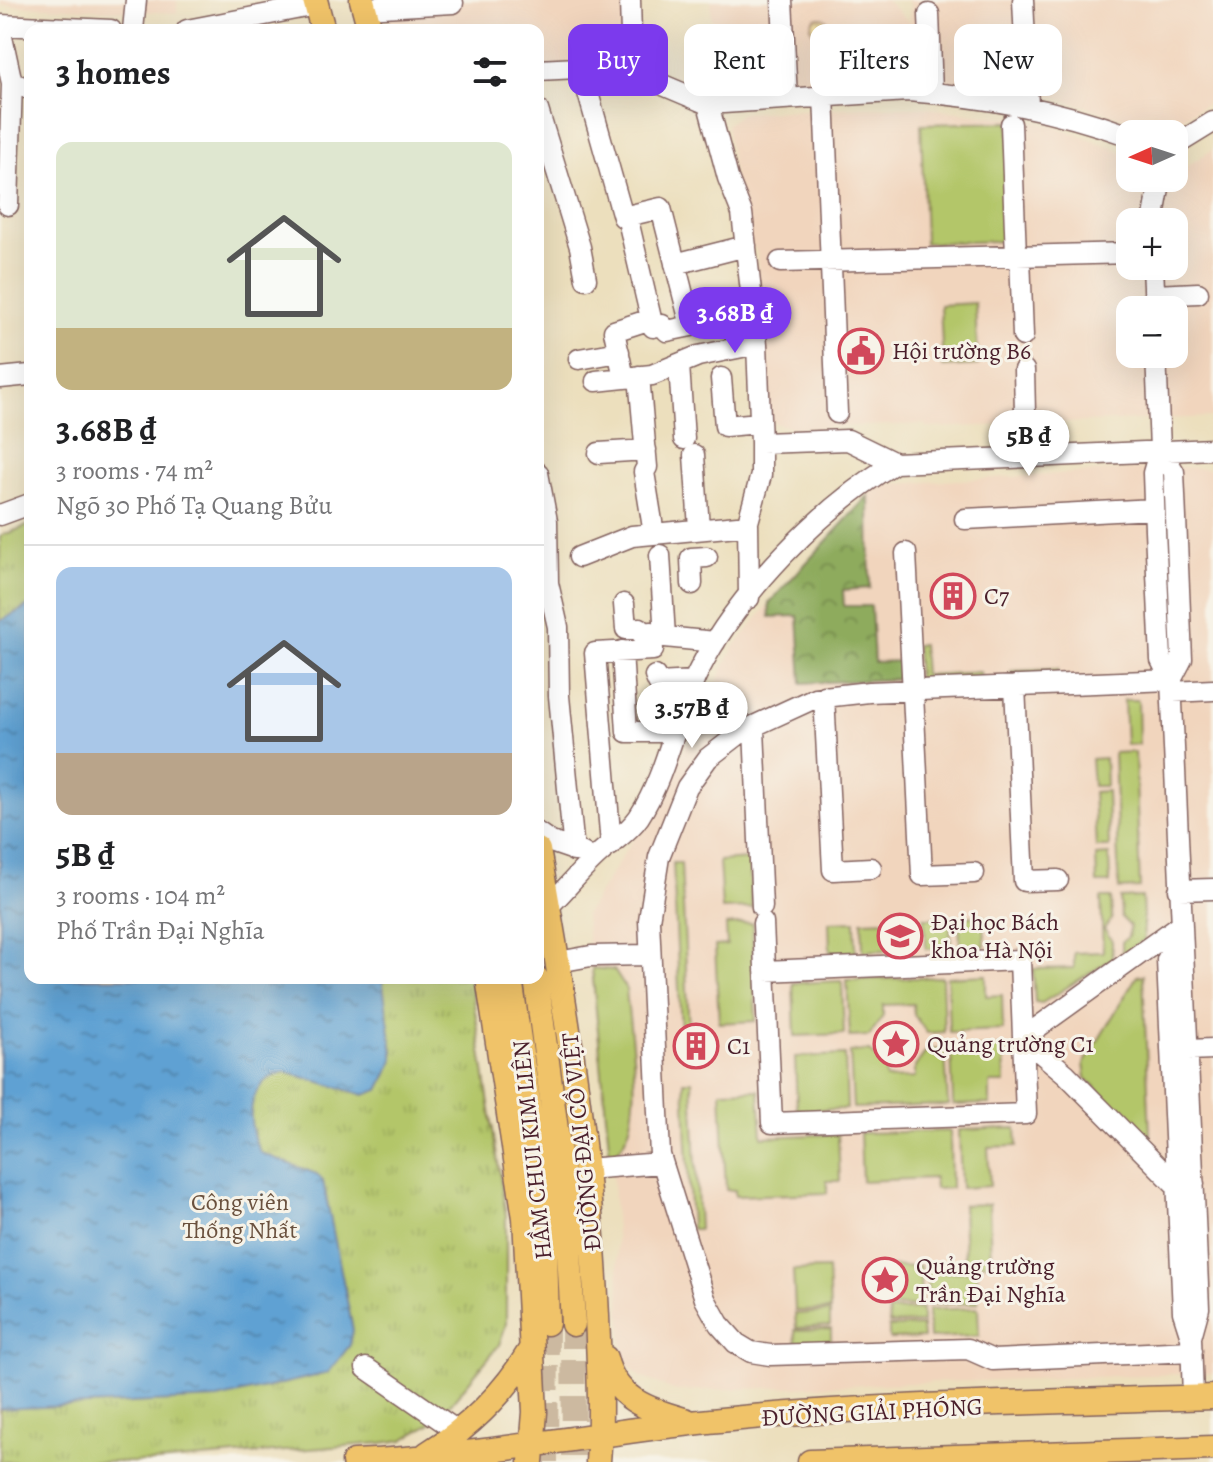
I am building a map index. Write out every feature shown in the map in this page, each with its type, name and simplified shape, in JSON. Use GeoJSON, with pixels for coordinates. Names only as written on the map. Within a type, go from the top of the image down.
{"type":"FeatureCollection","features":[{"type":"Feature","properties":{"kind":"main road"},"geometry":{"type":"LineString","coordinates":[[315,2],[321,24]]}},
{"type":"Feature","properties":{"kind":"main road","name":"ĐƯỜNG ĐẠI CỒ VIỆT"},"geometry":{"type":"LineString","coordinates":[[544,884],[558,962],[586,1169],[585,1326],[600,1435],[598,1462]]}},
{"type":"Feature","properties":{"kind":"main road"},"geometry":{"type":"LineString","coordinates":[[489,984],[525,1218],[535,1412],[532,1452]]}},
{"type":"Feature","properties":{"kind":"main road","name":"HẦM CHUI KIM LIÊN"},"geometry":{"type":"LineString","coordinates":[[511,984],[544,1212],[547,1323]]}},
{"type":"Feature","properties":{"kind":"main road","name":"HẦM CHUI KIM LIÊN"},"geometry":{"type":"LineString","coordinates":[[537,984],[585,1326]]}},
{"type":"Feature","properties":{"kind":"main road"},"geometry":{"type":"LineString","coordinates":[[585,1326],[623,1395],[660,1413],[693,1423]]}},
{"type":"Feature","properties":{"kind":"main road"},"geometry":{"type":"LineString","coordinates":[[418,1460],[460,1433],[516,1373],[531,1349]]}},
{"type":"Feature","properties":{"kind":"main road","name":"ĐƯỜNG GIẢI PHÓNG"},"geometry":{"type":"LineString","coordinates":[[354,1462],[532,1452],[600,1435],[693,1423],[860,1411],[1203,1397]]}},
{"type":"Feature","properties":{"kind":"main road","name":"ĐƯỜNG GIẢI PHÓNG"},"geometry":{"type":"LineString","coordinates":[[810,1462],[1181,1456],[1213,1448]]}},
{"type":"Feature","properties":{"kind":"street"},"geometry":{"type":"LineString","coordinates":[[134,24],[136,0]]}},
{"type":"Feature","properties":{"kind":"street"},"geometry":{"type":"LineString","coordinates":[[630,0],[631,24]]}},
{"type":"Feature","properties":{"kind":"street"},"geometry":{"type":"LineString","coordinates":[[782,0],[787,98]]}},
{"type":"Feature","properties":{"kind":"street"},"geometry":{"type":"LineString","coordinates":[[1023,0],[1028,105]]}},
{"type":"Feature","properties":{"kind":"street"},"geometry":{"type":"LineString","coordinates":[[214,24],[315,2]]}},
{"type":"Feature","properties":{"kind":"street"},"geometry":{"type":"LineString","coordinates":[[365,13],[453,3]]}},
{"type":"Feature","properties":{"kind":"street"},"geometry":{"type":"LineString","coordinates":[[929,14],[929,24]]}},
{"type":"Feature","properties":{"kind":"street"},"geometry":{"type":"LineString","coordinates":[[8,205],[21,86],[0,26],[24,27]]}},
{"type":"Feature","properties":{"kind":"street"},"geometry":{"type":"LineString","coordinates":[[544,70],[568,69]]}},
{"type":"Feature","properties":{"kind":"street"},"geometry":{"type":"LineString","coordinates":[[668,87],[708,104],[812,96]]}},
{"type":"Feature","properties":{"kind":"street"},"geometry":{"type":"LineString","coordinates":[[938,94],[1028,105],[1116,132]]}},
{"type":"Feature","properties":{"kind":"street"},"geometry":{"type":"LineString","coordinates":[[589,96],[623,217],[627,216],[661,208],[691,326],[667,331],[662,325],[653,327],[627,216]]}},
{"type":"Feature","properties":{"kind":"street"},"geometry":{"type":"LineString","coordinates":[[824,96],[837,413]]}},
{"type":"Feature","properties":{"kind":"street"},"geometry":{"type":"LineString","coordinates":[[708,104],[728,178],[742,213],[757,344],[761,475],[748,525],[749,598]]}},
{"type":"Feature","properties":{"kind":"street"},"geometry":{"type":"LineString","coordinates":[[1188,137],[1213,122]]}},
{"type":"Feature","properties":{"kind":"street"},"geometry":{"type":"LineString","coordinates":[[1011,124],[1023,336]]}},
{"type":"Feature","properties":{"kind":"street"},"geometry":{"type":"LineString","coordinates":[[544,130],[580,247],[586,279]]}},
{"type":"Feature","properties":{"kind":"street"},"geometry":{"type":"LineString","coordinates":[[544,162],[554,205]]}},
{"type":"Feature","properties":{"kind":"street"},"geometry":{"type":"LineString","coordinates":[[675,264],[746,246]]}},
{"type":"Feature","properties":{"kind":"street"},"geometry":{"type":"LineString","coordinates":[[780,262],[1116,253]]}},
{"type":"Feature","properties":{"kind":"street"},"geometry":{"type":"LineString","coordinates":[[1183,296],[1198,293]]}},
{"type":"Feature","properties":{"kind":"street"},"geometry":{"type":"LineString","coordinates":[[651,319],[614,331],[619,352],[632,377],[646,450],[647,467],[644,472],[654,534]]}},
{"type":"Feature","properties":{"kind":"street"},"geometry":{"type":"LineString","coordinates":[[596,381],[632,377],[679,365],[698,356],[757,344]]}},
{"type":"Feature","properties":{"kind":"street"},"geometry":{"type":"LineString","coordinates":[[579,359],[619,352]]}},
{"type":"Feature","properties":{"kind":"street"},"geometry":{"type":"LineString","coordinates":[[679,365],[699,528]]}},
{"type":"Feature","properties":{"kind":"street"},"geometry":{"type":"LineString","coordinates":[[1157,368],[1160,449],[1153,473],[1154,509],[1161,660],[1172,686],[1188,1050],[1183,1312],[1203,1397]]}},
{"type":"Feature","properties":{"kind":"street"},"geometry":{"type":"LineString","coordinates":[[1024,370],[1026,456]]}},
{"type":"Feature","properties":{"kind":"street"},"geometry":{"type":"LineString","coordinates":[[0,378],[24,376]]}},
{"type":"Feature","properties":{"kind":"street"},"geometry":{"type":"LineString","coordinates":[[721,378],[725,426],[760,433],[848,440],[895,463]]}},
{"type":"Feature","properties":{"kind":"street"},"geometry":{"type":"LineString","coordinates":[[1160,449],[1174,472],[1182,659],[1172,686]]}},
{"type":"Feature","properties":{"kind":"street"},"geometry":{"type":"LineString","coordinates":[[548,907],[639,816],[662,769],[694,681],[715,642],[799,542],[859,484],[895,463],[1213,449]]}},
{"type":"Feature","properties":{"kind":"street"},"geometry":{"type":"LineString","coordinates":[[599,453],[646,450]]}},
{"type":"Feature","properties":{"kind":"street"},"geometry":{"type":"LineString","coordinates":[[544,505],[547,574],[558,627],[548,670],[574,851]]}},
{"type":"Feature","properties":{"kind":"street"},"geometry":{"type":"LineString","coordinates":[[0,515],[24,506]]}},
{"type":"Feature","properties":{"kind":"street"},"geometry":{"type":"LineString","coordinates":[[965,519],[1154,509]]}},
{"type":"Feature","properties":{"kind":"street"},"geometry":{"type":"LineString","coordinates":[[579,557],[603,550],[624,537],[748,525]]}},
{"type":"Feature","properties":{"kind":"street"},"geometry":{"type":"LineString","coordinates":[[906,553],[922,875],[974,873]]}},
{"type":"Feature","properties":{"kind":"street"},"geometry":{"type":"LineString","coordinates":[[605,849],[595,653],[653,650],[658,636],[662,585],[660,555]]}},
{"type":"Feature","properties":{"kind":"street"},"geometry":{"type":"LineString","coordinates":[[662,585],[698,583],[691,558],[707,557]]}},
{"type":"Feature","properties":{"kind":"street"},"geometry":{"type":"LineString","coordinates":[[624,604],[626,629],[640,628],[641,633],[715,642]]}},
{"type":"Feature","properties":{"kind":"street"},"geometry":{"type":"LineString","coordinates":[[622,651],[627,732]]}},
{"type":"Feature","properties":{"kind":"street"},"geometry":{"type":"LineString","coordinates":[[655,676],[658,683],[694,681]]}},
{"type":"Feature","properties":{"kind":"street"},"geometry":{"type":"LineString","coordinates":[[1015,686],[1024,881],[1058,880]]}},
{"type":"Feature","properties":{"kind":"street"},"geometry":{"type":"LineString","coordinates":[[1192,1344],[993,1360],[968,1349],[751,1352],[736,1343],[719,1324],[705,1299],[661,1163],[649,955],[651,895],[659,857],[679,801],[704,767],[714,764],[749,738],[754,729],[787,708],[824,696],[913,690],[1015,686],[1172,686],[1213,690]]}},
{"type":"Feature","properties":{"kind":"street"},"geometry":{"type":"LineString","coordinates":[[824,696],[833,870],[871,868]]}},
{"type":"Feature","properties":{"kind":"street"},"geometry":{"type":"LineString","coordinates":[[754,729],[762,915],[772,1123],[1026,1114],[1020,960],[765,971]]}},
{"type":"Feature","properties":{"kind":"street"},"geometry":{"type":"LineString","coordinates":[[600,733],[675,732]]}},
{"type":"Feature","properties":{"kind":"street"},"geometry":{"type":"LineString","coordinates":[[544,836],[574,851],[605,849]]}},
{"type":"Feature","properties":{"kind":"street"},"geometry":{"type":"LineString","coordinates":[[1179,890],[1213,889]]}},
{"type":"Feature","properties":{"kind":"street"},"geometry":{"type":"LineString","coordinates":[[1023,1038],[1181,928]]}},
{"type":"Feature","properties":{"kind":"street"},"geometry":{"type":"LineString","coordinates":[[1181,928],[1167,960],[1185,1184]]}},
{"type":"Feature","properties":{"kind":"street"},"geometry":{"type":"LineString","coordinates":[[558,962],[591,956],[649,955]]}},
{"type":"Feature","properties":{"kind":"street"},"geometry":{"type":"LineString","coordinates":[[1023,1038],[1185,1184],[1204,1206],[1199,1308],[1192,1344]]}},
{"type":"Feature","properties":{"kind":"street"},"geometry":{"type":"LineString","coordinates":[[1188,1050],[1213,1049]]}},
{"type":"Feature","properties":{"kind":"street"},"geometry":{"type":"LineString","coordinates":[[586,1169],[661,1163]]}},
{"type":"Feature","properties":{"kind":"street"},"geometry":{"type":"LineString","coordinates":[[366,1368],[460,1433]]}},
{"type":"Feature","properties":{"kind":"shaded area"},"geometry":{"type":"Polygon","coordinates":[[[0,0],[177,0],[177,13],[0,5],[0,0]]]}},
{"type":"Feature","properties":{"kind":"shaded area"},"geometry":{"type":"Polygon","coordinates":[[[384,0],[630,0],[631,24],[568,24],[568,70],[544,70],[544,24],[390,24],[384,0]]]}},
{"type":"Feature","properties":{"kind":"shaded area"},"geometry":{"type":"Polygon","coordinates":[[[711,0],[886,0],[910,23],[910,3],[906,0],[1213,0],[1213,100],[1180,120],[1130,120],[1051,96],[1062,96],[1062,24],[954,24],[954,84],[938,83],[938,24],[810,24],[810,84],[794,84],[794,24],[712,24],[711,0]]]}},
{"type":"Feature","properties":{"kind":"shaded area"},"geometry":{"type":"Polygon","coordinates":[[[865,107],[919,107],[1032,121],[1066,130],[1116,150],[1116,192],[1188,192],[1188,166],[1213,149],[1213,417],[926,428],[925,424],[794,428],[771,422],[763,412],[757,252],[752,245],[734,176],[726,125],[742,113],[865,107]]]}},
{"type":"Feature","properties":{"kind":"shaded area","name":"Đại học Bách khoa Hà Nội"},"geometry":{"type":"Polygon","coordinates":[[[1180,467],[1213,469],[1213,1373],[676,1391],[641,1377],[627,1364],[623,1352],[613,1181],[585,915],[660,797],[734,647],[787,582],[878,485],[1180,467]]]}},
{"type":"Feature","properties":{"kind":"green space"},"geometry":{"type":"Polygon","coordinates":[[[1009,122],[1013,241],[925,243],[921,124],[1009,122]]]}},
{"type":"Feature","properties":{"kind":"green space"},"geometry":{"type":"Polygon","coordinates":[[[975,303],[978,365],[943,367],[940,305],[975,303]]]}},
{"type":"Feature","properties":{"kind":"green space"},"geometry":{"type":"Polygon","coordinates":[[[869,495],[870,588],[843,590],[844,606],[871,606],[874,662],[903,661],[903,679],[802,683],[798,616],[770,617],[769,603],[869,495]]]}},
{"type":"Feature","properties":{"kind":"green space","name":"Công viên Thống Nhất"},"geometry":{"type":"Polygon","coordinates":[[[24,527],[24,984],[471,984],[506,1216],[506,1324],[499,1345],[439,1418],[403,1440],[154,1462],[0,1462],[0,536],[24,527]]]}},
{"type":"Feature","properties":{"kind":"green space"},"geometry":{"type":"Polygon","coordinates":[[[922,644],[924,675],[980,672],[981,678],[918,681],[916,645],[922,644]]]}},
{"type":"Feature","properties":{"kind":"green space"},"geometry":{"type":"Polygon","coordinates":[[[1058,669],[1058,675],[1011,677],[1011,671],[1058,669]]]}},
{"type":"Feature","properties":{"kind":"green space"},"geometry":{"type":"Polygon","coordinates":[[[1124,700],[1138,700],[1139,744],[1126,745],[1124,700]]]}},
{"type":"Feature","properties":{"kind":"green space"},"geometry":{"type":"Polygon","coordinates":[[[1135,752],[1140,888],[1119,889],[1114,753],[1135,752]]]}},
{"type":"Feature","properties":{"kind":"green space"},"geometry":{"type":"Polygon","coordinates":[[[1105,758],[1106,786],[1093,786],[1091,759],[1105,758]]]}},
{"type":"Feature","properties":{"kind":"green space"},"geometry":{"type":"Polygon","coordinates":[[[1107,791],[1109,847],[1096,847],[1093,792],[1107,791]]]}},
{"type":"Feature","properties":{"kind":"green space"},"geometry":{"type":"Polygon","coordinates":[[[1109,855],[1110,883],[1097,883],[1096,856],[1109,855]]]}},
{"type":"Feature","properties":{"kind":"green space"},"geometry":{"type":"Polygon","coordinates":[[[749,859],[752,908],[722,909],[719,861],[749,859]]]}},
{"type":"Feature","properties":{"kind":"green space"},"geometry":{"type":"Polygon","coordinates":[[[673,863],[681,863],[689,1031],[681,1032],[673,863]]]}},
{"type":"Feature","properties":{"kind":"green space"},"geometry":{"type":"Polygon","coordinates":[[[1142,897],[1144,940],[1122,954],[1122,942],[1128,937],[1130,926],[1121,917],[1120,898],[1142,897]]]}},
{"type":"Feature","properties":{"kind":"green space"},"geometry":{"type":"Polygon","coordinates":[[[1101,898],[1111,898],[1112,919],[1104,929],[1112,941],[1112,959],[1042,1003],[1035,1002],[1033,969],[1074,968],[1074,953],[1103,952],[1101,898]]]}},
{"type":"Feature","properties":{"kind":"green space"},"geometry":{"type":"Polygon","coordinates":[[[984,916],[985,946],[960,947],[959,917],[984,916]]]}},
{"type":"Feature","properties":{"kind":"green space"},"geometry":{"type":"Polygon","coordinates":[[[924,918],[950,918],[951,948],[926,949],[924,918]]]}},
{"type":"Feature","properties":{"kind":"green space"},"geometry":{"type":"Polygon","coordinates":[[[888,920],[889,950],[863,951],[862,921],[888,920]]]}},
{"type":"Feature","properties":{"kind":"green space"},"geometry":{"type":"Polygon","coordinates":[[[855,921],[856,952],[830,953],[829,922],[855,921]]]}},
{"type":"Feature","properties":{"kind":"green space"},"geometry":{"type":"Polygon","coordinates":[[[752,923],[756,1021],[719,1023],[715,946],[727,945],[726,925],[752,923]]]}},
{"type":"Feature","properties":{"kind":"green space"},"geometry":{"type":"Polygon","coordinates":[[[592,968],[614,970],[626,989],[633,1054],[634,1104],[630,1126],[623,1144],[610,1157],[592,968]]]}},
{"type":"Feature","properties":{"kind":"green space"},"geometry":{"type":"Polygon","coordinates":[[[986,975],[986,996],[1002,995],[1003,1030],[949,1032],[947,977],[986,975]]]}},
{"type":"Feature","properties":{"kind":"green space"},"geometry":{"type":"Polygon","coordinates":[[[1143,975],[1150,1135],[1143,1135],[1086,1078],[1084,1064],[1137,976],[1143,975]]]}},
{"type":"Feature","properties":{"kind":"green space"},"geometry":{"type":"Polygon","coordinates":[[[942,977],[944,1032],[927,1033],[914,1015],[913,1004],[883,1005],[883,1016],[869,1036],[850,1037],[847,980],[942,977]]]}},
{"type":"Feature","properties":{"kind":"green space"},"geometry":{"type":"Polygon","coordinates":[[[842,981],[844,1034],[795,1036],[793,983],[842,981]]]}},
{"type":"Feature","properties":{"kind":"green space"},"geometry":{"type":"Polygon","coordinates":[[[1004,1047],[1005,1083],[990,1083],[990,1104],[953,1105],[951,1049],[1004,1047]]]}},
{"type":"Feature","properties":{"kind":"green space"},"geometry":{"type":"Polygon","coordinates":[[[945,1049],[948,1105],[853,1108],[850,1052],[870,1051],[885,1068],[886,1079],[915,1078],[915,1067],[927,1050],[945,1049]]]}},
{"type":"Feature","properties":{"kind":"green space"},"geometry":{"type":"Polygon","coordinates":[[[845,1055],[847,1109],[797,1110],[795,1057],[845,1055]]]}},
{"type":"Feature","properties":{"kind":"green space"},"geometry":{"type":"Polygon","coordinates":[[[684,1081],[692,1081],[699,1229],[691,1229],[684,1081]]]}},
{"type":"Feature","properties":{"kind":"green space"},"geometry":{"type":"Polygon","coordinates":[[[759,1090],[762,1137],[838,1134],[840,1181],[827,1181],[827,1193],[735,1196],[735,1190],[726,1190],[721,1091],[759,1090]]]}},
{"type":"Feature","properties":{"kind":"green space"},"geometry":{"type":"Polygon","coordinates":[[[1016,1128],[1017,1146],[988,1147],[990,1186],[961,1188],[959,1130],[1016,1128]]]}},
{"type":"Feature","properties":{"kind":"green space"},"geometry":{"type":"Polygon","coordinates":[[[950,1131],[951,1188],[935,1189],[934,1178],[862,1181],[860,1133],[950,1131]]]}},
{"type":"Feature","properties":{"kind":"green space"},"geometry":{"type":"Polygon","coordinates":[[[989,1204],[991,1263],[965,1264],[963,1205],[989,1204]]]}},
{"type":"Feature","properties":{"kind":"green space"},"geometry":{"type":"Polygon","coordinates":[[[920,1266],[921,1306],[888,1307],[887,1267],[920,1266]]]}},
{"type":"Feature","properties":{"kind":"green space"},"geometry":{"type":"Polygon","coordinates":[[[828,1269],[830,1310],[795,1311],[793,1270],[828,1269]]]}},
{"type":"Feature","properties":{"kind":"green space"},"geometry":{"type":"Polygon","coordinates":[[[977,1271],[978,1303],[928,1305],[927,1273],[977,1271]]]}},
{"type":"Feature","properties":{"kind":"green space"},"geometry":{"type":"Polygon","coordinates":[[[978,1308],[979,1336],[929,1338],[928,1310],[978,1308]]]}},
{"type":"Feature","properties":{"kind":"green space"},"geometry":{"type":"Polygon","coordinates":[[[922,1309],[922,1323],[889,1324],[888,1311],[922,1309]]]}},
{"type":"Feature","properties":{"kind":"green space"},"geometry":{"type":"Polygon","coordinates":[[[830,1312],[830,1326],[796,1328],[795,1314],[830,1312]]]}},
{"type":"Feature","properties":{"kind":"green space"},"geometry":{"type":"Polygon","coordinates":[[[922,1326],[923,1338],[889,1339],[889,1327],[922,1326]]]}},
{"type":"Feature","properties":{"kind":"green space"},"geometry":{"type":"Polygon","coordinates":[[[831,1329],[831,1342],[796,1343],[795,1330],[831,1329]]]}},
{"type":"Feature","properties":{"kind":"sand"},"geometry":{"type":"Polygon","coordinates":[[[820,17],[828,24],[812,24],[820,17]]]}},
{"type":"Feature","properties":{"kind":"water"},"geometry":{"type":"Polygon","coordinates":[[[24,608],[24,984],[383,984],[394,1060],[379,1090],[364,1095],[286,1072],[273,1076],[263,1084],[252,1104],[252,1129],[261,1153],[317,1174],[323,1181],[353,1330],[350,1345],[328,1373],[218,1399],[0,1409],[0,621],[24,608]]]}},
{"type":"Feature","properties":{"kind":"water"},"geometry":{"type":"Polygon","coordinates":[[[897,1026],[909,1030],[913,1042],[909,1054],[897,1058],[885,1054],[881,1042],[885,1030],[897,1026]]]}},
{"type":"Feature","properties":{"kind":"tunnel"},"geometry":{"type":"LineString","coordinates":[[546,1462],[547,1323]]}},
{"type":"Feature","properties":{"kind":"tunnel"},"geometry":{"type":"LineString","coordinates":[[573,1324],[574,1462]]}},
{"type":"Feature","properties":{"kind":"place","name":"Hội trường B6"},"geometry":{"type":"Point","coordinates":[861,351]}},
{"type":"Feature","properties":{"kind":"place","name":"C7"},"geometry":{"type":"Point","coordinates":[953,596]}},
{"type":"Feature","properties":{"kind":"place","name":"Đại học Bách khoa Hà Nội"},"geometry":{"type":"Point","coordinates":[900,936]}},
{"type":"Feature","properties":{"kind":"place","name":"Quảng trường C1"},"geometry":{"type":"Point","coordinates":[896,1044]}},
{"type":"Feature","properties":{"kind":"place","name":"C1"},"geometry":{"type":"Point","coordinates":[696,1046]}},
{"type":"Feature","properties":{"kind":"place","name":"Quảng trường Trần Đại Nghĩa"},"geometry":{"type":"Point","coordinates":[885,1280]}}]}
